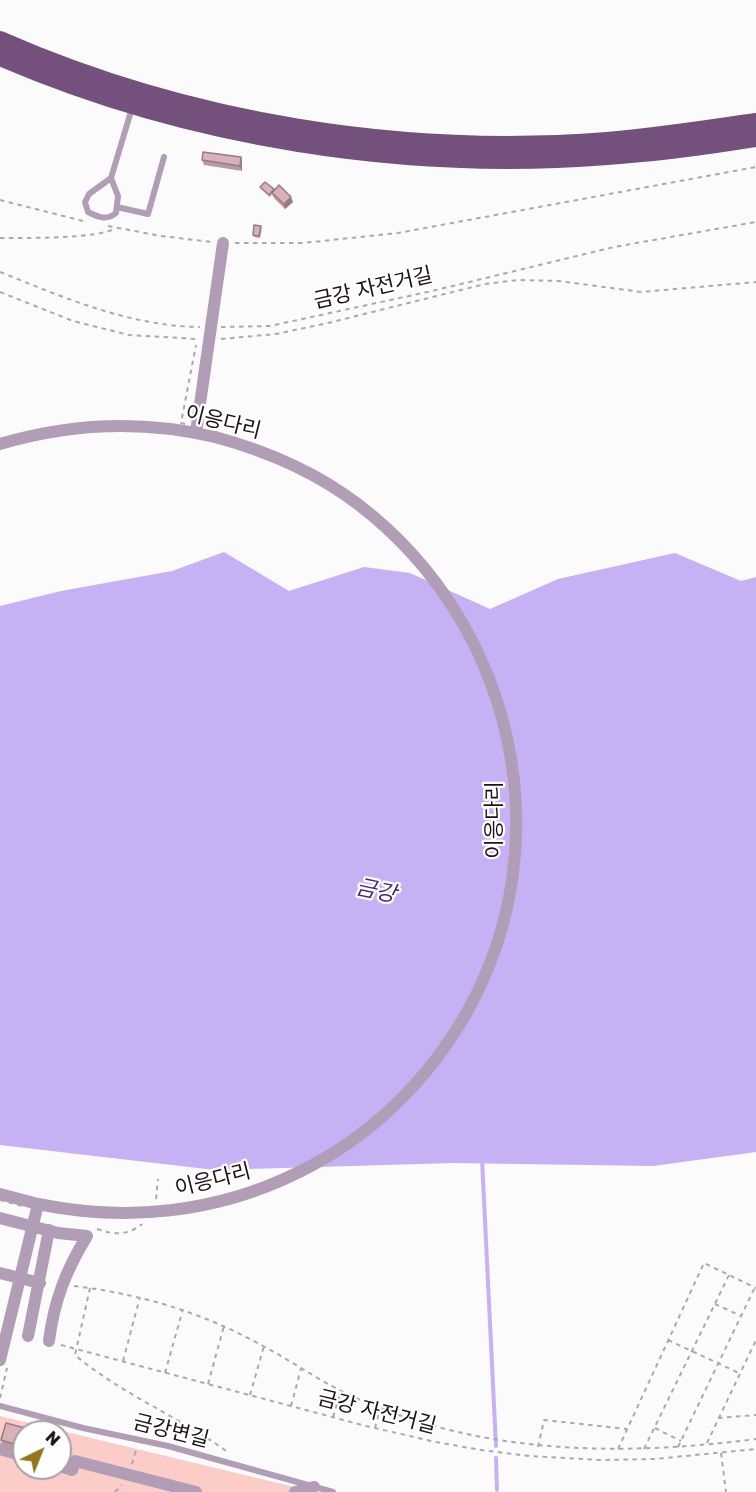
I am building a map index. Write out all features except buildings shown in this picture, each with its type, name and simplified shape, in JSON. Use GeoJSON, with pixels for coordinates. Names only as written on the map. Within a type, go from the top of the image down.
{"type":"FeatureCollection","features":[{"type":"Feature","properties":{"kind":"main road"},"geometry":{"type":"LineString","coordinates":[[0,40],[39,57],[133,89],[216,112],[325,132],[399,140],[512,144],[607,141],[756,122]]}},
{"type":"Feature","properties":{"kind":"main road"},"geometry":{"type":"LineString","coordinates":[[0,57],[133,105],[211,125],[321,146],[407,156],[510,160],[607,156],[709,146],[756,138]]}},
{"type":"Feature","properties":{"kind":"street"},"geometry":{"type":"LineString","coordinates":[[191,428],[223,243]]}},
{"type":"Feature","properties":{"kind":"street","name":"이응다리"},"geometry":{"type":"LineString","coordinates":[[0,444],[43,433],[89,426],[135,425],[191,428],[272,455],[308,472],[342,493],[403,543],[453,605],[489,676],[502,714],[511,752],[516,792],[513,871],[507,910],[496,948],[481,985],[463,1020],[441,1053],[416,1084],[358,1137],[308,1168],[272,1185],[234,1198],[196,1207],[117,1214],[33,1206],[0,1194]]}},
{"type":"Feature","properties":{"kind":"street"},"geometry":{"type":"LineString","coordinates":[[0,1360],[33,1206]]}},
{"type":"Feature","properties":{"kind":"street"},"geometry":{"type":"LineString","coordinates":[[0,1218],[49,1230],[87,1236],[61,1285],[52,1317],[49,1341]]}},
{"type":"Feature","properties":{"kind":"street"},"geometry":{"type":"LineString","coordinates":[[28,1336],[49,1230]]}},
{"type":"Feature","properties":{"kind":"street"},"geometry":{"type":"LineString","coordinates":[[0,1273],[40,1283]]}},
{"type":"Feature","properties":{"kind":"street"},"geometry":{"type":"LineString","coordinates":[[33,1314],[52,1317]]}},
{"type":"Feature","properties":{"kind":"street"},"geometry":{"type":"LineString","coordinates":[[72,1470],[75,1461],[196,1492]]}},
{"type":"Feature","properties":{"kind":"street"},"geometry":{"type":"LineString","coordinates":[[294,1492],[314,1487]]}},
{"type":"Feature","properties":{"kind":"lane"},"geometry":{"type":"LineString","coordinates":[[111,178],[118,196],[116,213],[111,217],[101,218],[88,212],[85,202],[89,194],[111,178],[133,105]]}},
{"type":"Feature","properties":{"kind":"lane"},"geometry":{"type":"LineString","coordinates":[[117,207],[148,214],[164,157]]}},
{"type":"Feature","properties":{"kind":"lane","name":"금강변길"},"geometry":{"type":"LineString","coordinates":[[0,1406],[83,1428],[168,1446],[333,1492]]}},
{"type":"Feature","properties":{"kind":"path"},"geometry":{"type":"LineString","coordinates":[[100,225],[161,236],[223,243],[303,243],[398,233],[756,167]]}},
{"type":"Feature","properties":{"kind":"path"},"geometry":{"type":"LineString","coordinates":[[0,200],[92,223]]}},
{"type":"Feature","properties":{"kind":"path","name":"금강 자전거길"},"geometry":{"type":"LineString","coordinates":[[216,327],[280,325],[614,247],[756,222]]}},
{"type":"Feature","properties":{"kind":"path"},"geometry":{"type":"LineString","coordinates":[[0,238],[87,235],[105,233],[116,228]]}},
{"type":"Feature","properties":{"kind":"path"},"geometry":{"type":"LineString","coordinates":[[0,272],[108,314],[141,322],[208,327]]}},
{"type":"Feature","properties":{"kind":"path"},"geometry":{"type":"LineString","coordinates":[[214,339],[276,334],[485,284],[518,280],[559,281],[641,292],[756,282]]}},
{"type":"Feature","properties":{"kind":"path"},"geometry":{"type":"LineString","coordinates":[[0,292],[73,321],[129,335],[197,339]]}},
{"type":"Feature","properties":{"kind":"path","name":"이응다리"},"geometry":{"type":"LineString","coordinates":[[181,423],[191,428]]}},
{"type":"Feature","properties":{"kind":"path"},"geometry":{"type":"LineString","coordinates":[[0,1200],[33,1206]]}},
{"type":"Feature","properties":{"kind":"path"},"geometry":{"type":"LineString","coordinates":[[137,1220],[144,1220]]}},
{"type":"Feature","properties":{"kind":"path"},"geometry":{"type":"LineString","coordinates":[[618,1449],[704,1263],[755,1287],[678,1447]]}},
{"type":"Feature","properties":{"kind":"path"},"geometry":{"type":"LineString","coordinates":[[644,1449],[729,1275]]}},
{"type":"Feature","properties":{"kind":"path"},"geometry":{"type":"LineString","coordinates":[[238,1465],[234,1457],[206,1436],[84,1363],[75,1355],[90,1288],[183,1309],[264,1346],[341,1392],[435,1427],[538,1446],[618,1449],[678,1447],[756,1438]]}},
{"type":"Feature","properties":{"kind":"path"},"geometry":{"type":"LineString","coordinates":[[123,1362],[140,1298]]}},
{"type":"Feature","properties":{"kind":"path"},"geometry":{"type":"LineString","coordinates":[[715,1304],[741,1316]]}},
{"type":"Feature","properties":{"kind":"path"},"geometry":{"type":"LineString","coordinates":[[165,1373],[183,1309]]}},
{"type":"Feature","properties":{"kind":"path"},"geometry":{"type":"LineString","coordinates":[[208,1385],[224,1326]]}},
{"type":"Feature","properties":{"kind":"path"},"geometry":{"type":"LineString","coordinates":[[668,1340],[740,1374]]}},
{"type":"Feature","properties":{"kind":"path"},"geometry":{"type":"LineString","coordinates":[[706,1444],[756,1340]]}},
{"type":"Feature","properties":{"kind":"path","name":"금강 자전거길"},"geometry":{"type":"LineString","coordinates":[[49,1341],[333,1418],[436,1442],[529,1456],[599,1460],[655,1459],[756,1449]]}},
{"type":"Feature","properties":{"kind":"path"},"geometry":{"type":"LineString","coordinates":[[249,1395],[264,1346]]}},
{"type":"Feature","properties":{"kind":"path"},"geometry":{"type":"LineString","coordinates":[[291,1406],[301,1369]]}},
{"type":"Feature","properties":{"kind":"path"},"geometry":{"type":"LineString","coordinates":[[333,1418],[341,1392]]}},
{"type":"Feature","properties":{"kind":"path"},"geometry":{"type":"LineString","coordinates":[[375,1428],[380,1408]]}},
{"type":"Feature","properties":{"kind":"path"},"geometry":{"type":"LineString","coordinates":[[718,1418],[756,1415]]}},
{"type":"Feature","properties":{"kind":"path"},"geometry":{"type":"LineString","coordinates":[[538,1446],[544,1420],[627,1429]]}},
{"type":"Feature","properties":{"kind":"path"},"geometry":{"type":"LineString","coordinates":[[655,1428],[681,1441]]}},
{"type":"Feature","properties":{"kind":"path"},"geometry":{"type":"LineString","coordinates":[[721,1453],[726,1492]]}},
{"type":"Feature","properties":{"kind":"shaded area"},"geometry":{"type":"Polygon","coordinates":[[[0,1416],[17,1420],[12,1420],[12,1480],[72,1480],[72,1433],[315,1492],[0,1492],[0,1416]]]}},
{"type":"Feature","properties":{"kind":"water","name":"금강"},"geometry":{"type":"Polygon","coordinates":[[[224,552],[289,591],[364,567],[410,573],[490,609],[558,579],[675,553],[741,581],[756,577],[756,1152],[653,1166],[453,1163],[215,1170],[0,1145],[0,606],[61,591],[172,571],[224,552]]]}},
{"type":"Feature","properties":{"kind":"waterway"},"geometry":{"type":"LineString","coordinates":[[482,1159],[496,1446]]}},
{"type":"Feature","properties":{"kind":"waterway"},"geometry":{"type":"LineString","coordinates":[[496,1458],[497,1490]]}}]}
